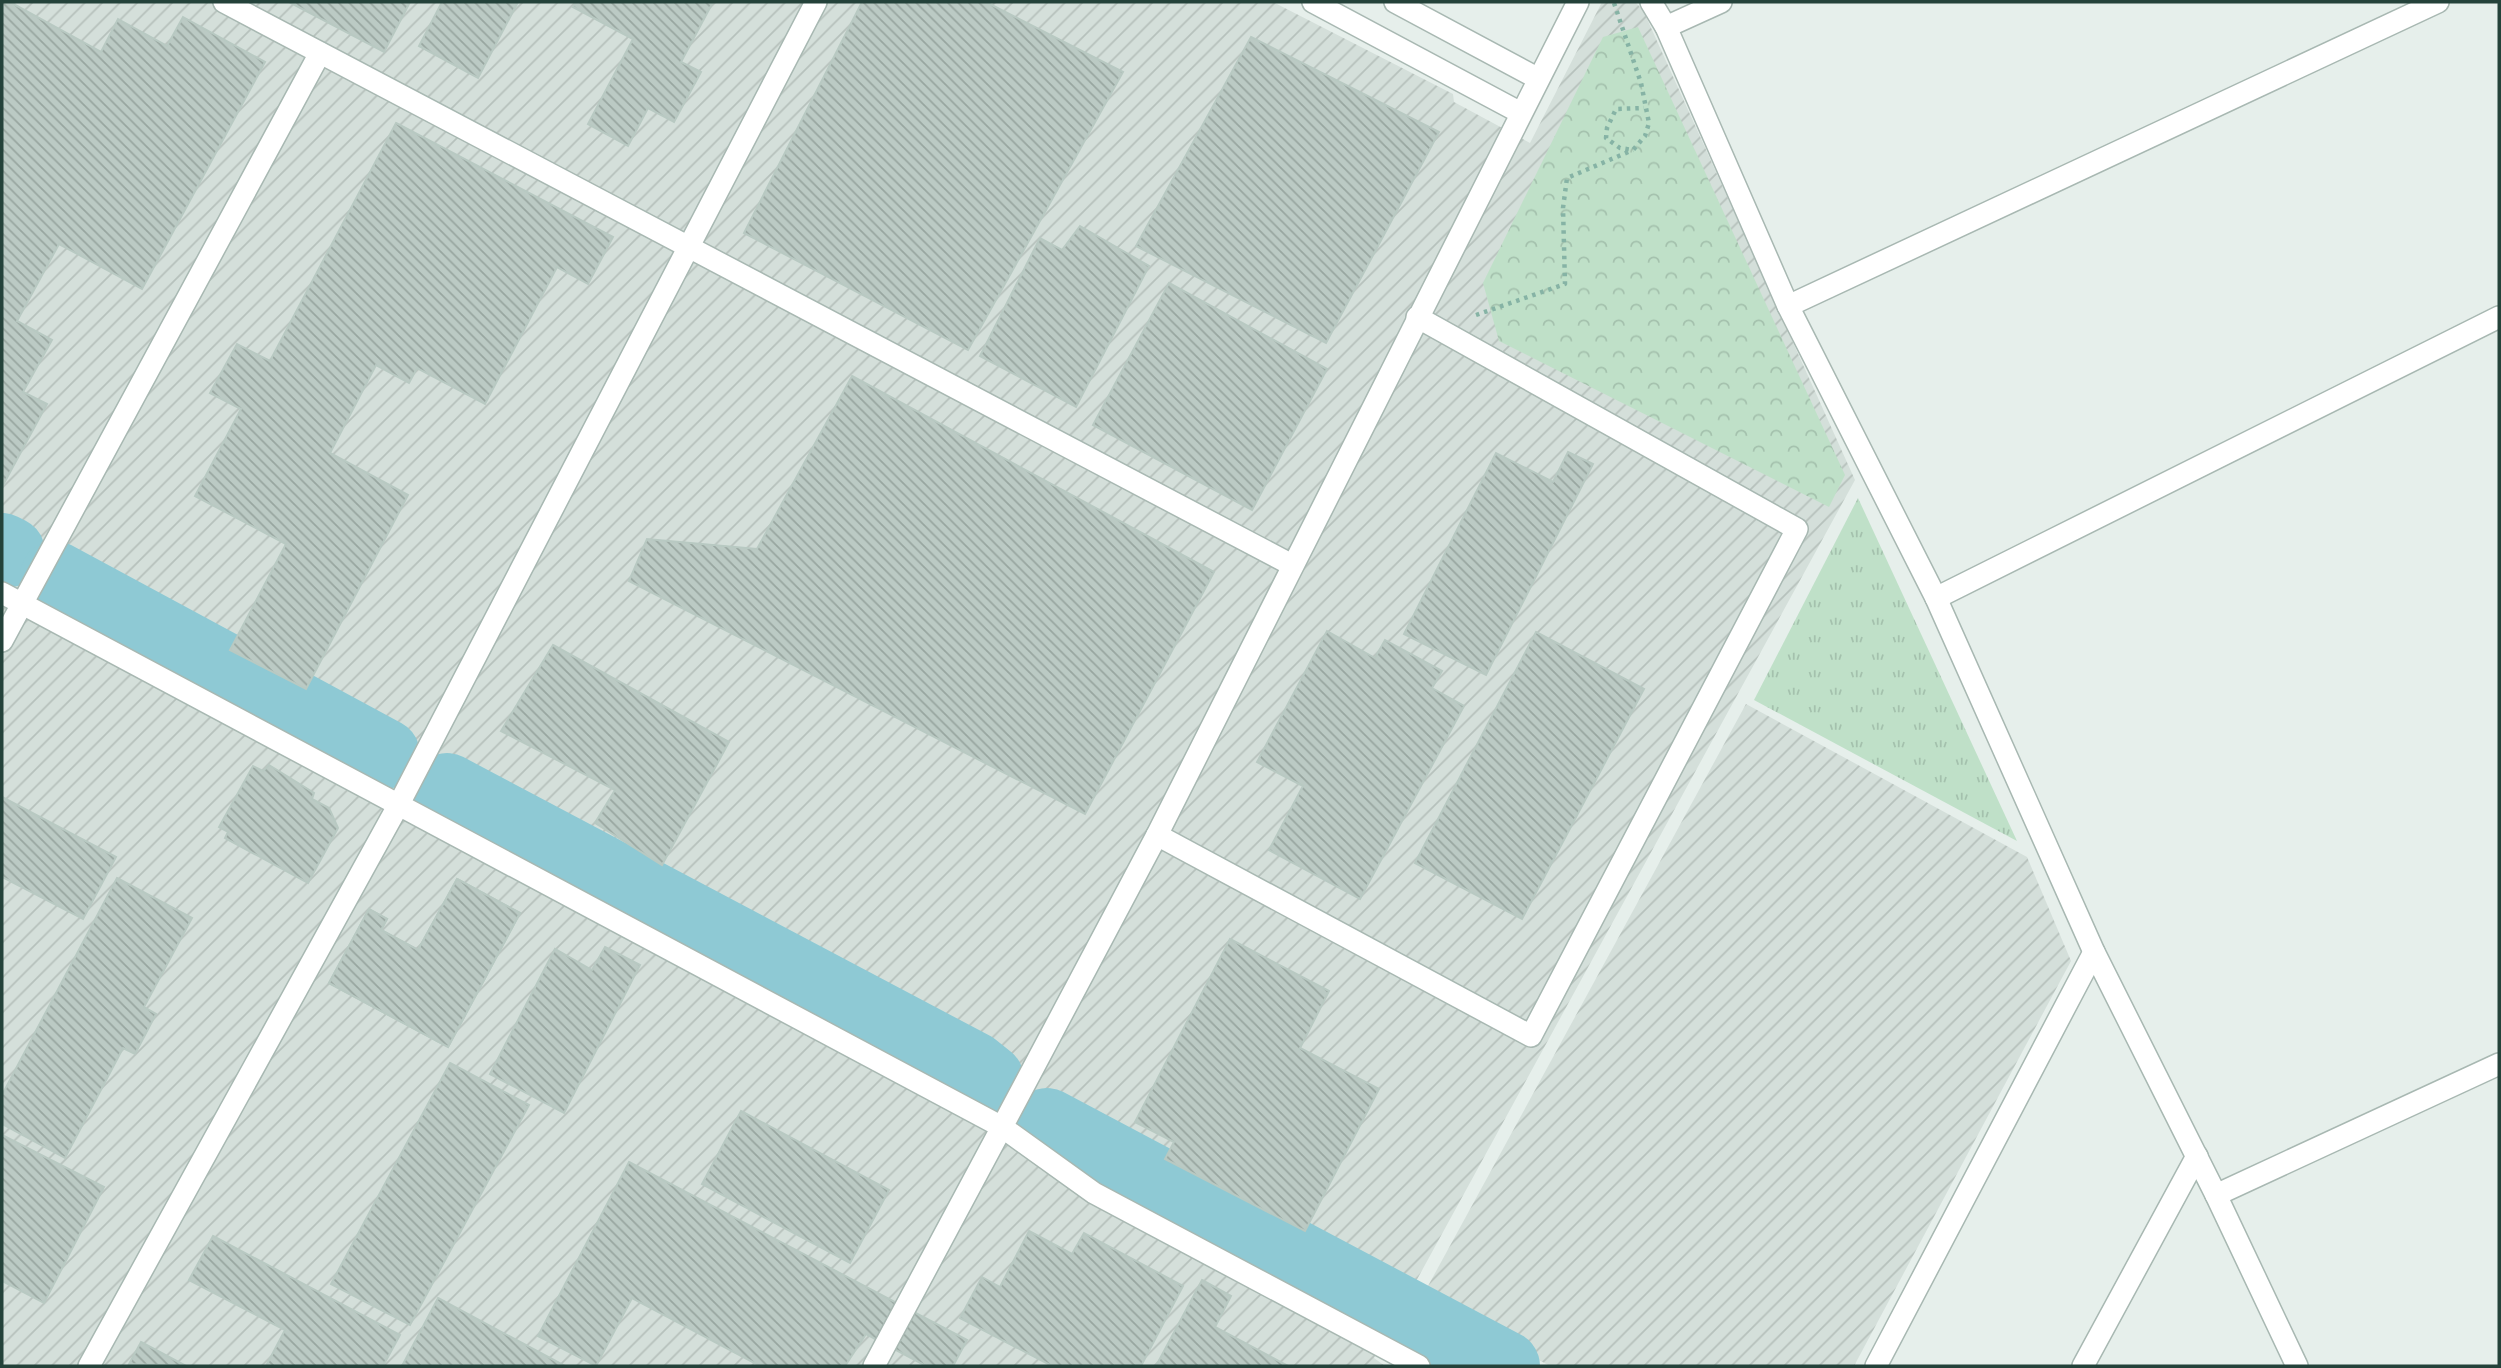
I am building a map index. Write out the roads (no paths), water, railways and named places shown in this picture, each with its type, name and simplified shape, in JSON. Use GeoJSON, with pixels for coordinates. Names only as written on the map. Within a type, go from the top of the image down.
{"type":"FeatureCollection","features":[{"type":"Feature","properties":{"kind":"street"},"geometry":{"type":"LineString","coordinates":[[224,2],[1292,565]]}},
{"type":"Feature","properties":{"kind":"street"},"geometry":{"type":"LineString","coordinates":[[89,1366],[398,804],[816,2]]}},
{"type":"Feature","properties":{"kind":"street"},"geometry":{"type":"LineString","coordinates":[[1313,2],[1520,112]]}},
{"type":"Feature","properties":{"kind":"street"},"geometry":{"type":"LineString","coordinates":[[1395,2],[1537,78]]}},
{"type":"Feature","properties":{"kind":"street"},"geometry":{"type":"LineString","coordinates":[[874,1366],[1157,835],[1537,78],[1578,2]]}},
{"type":"Feature","properties":{"kind":"street"},"geometry":{"type":"LineString","coordinates":[[1651,2],[1666,27],[1788,306],[1936,598],[2094,952],[2197,1156],[2297,1366]]}},
{"type":"Feature","properties":{"kind":"street"},"geometry":{"type":"LineString","coordinates":[[1666,27],[1721,2]]}},
{"type":"Feature","properties":{"kind":"street"},"geometry":{"type":"LineString","coordinates":[[1788,306],[2438,2]]}},
{"type":"Feature","properties":{"kind":"street"},"geometry":{"type":"LineString","coordinates":[[2,641],[320,53]]}},
{"type":"Feature","properties":{"kind":"street"},"geometry":{"type":"LineString","coordinates":[[1157,835],[1531,1036],[1797,529],[1417,317]]}},
{"type":"Feature","properties":{"kind":"street"},"geometry":{"type":"LineString","coordinates":[[1936,598],[2499,317]]}},
{"type":"Feature","properties":{"kind":"street"},"geometry":{"type":"LineString","coordinates":[[2,593],[1002,1127],[1094,1193],[1385,1358],[1419,1366]]}},
{"type":"Feature","properties":{"kind":"street"},"geometry":{"type":"LineString","coordinates":[[1876,1366],[2094,952]]}},
{"type":"Feature","properties":{"kind":"street"},"geometry":{"type":"LineString","coordinates":[[2216,1195],[2499,1064]]}},
{"type":"Feature","properties":{"kind":"street"},"geometry":{"type":"LineString","coordinates":[[2083,1366],[2197,1156]]}},
{"type":"Feature","properties":{"kind":"waterway"},"geometry":{"type":"LineString","coordinates":[[2,548],[10,552]]}},
{"type":"Feature","properties":{"kind":"waterway"},"geometry":{"type":"LineString","coordinates":[[55,576],[385,754]]}},
{"type":"Feature","properties":{"kind":"waterway"},"geometry":{"type":"LineString","coordinates":[[447,788],[974,1067],[989,1079]]}},
{"type":"Feature","properties":{"kind":"waterway"},"geometry":{"type":"LineString","coordinates":[[1047,1123],[1505,1366]]}}]}
